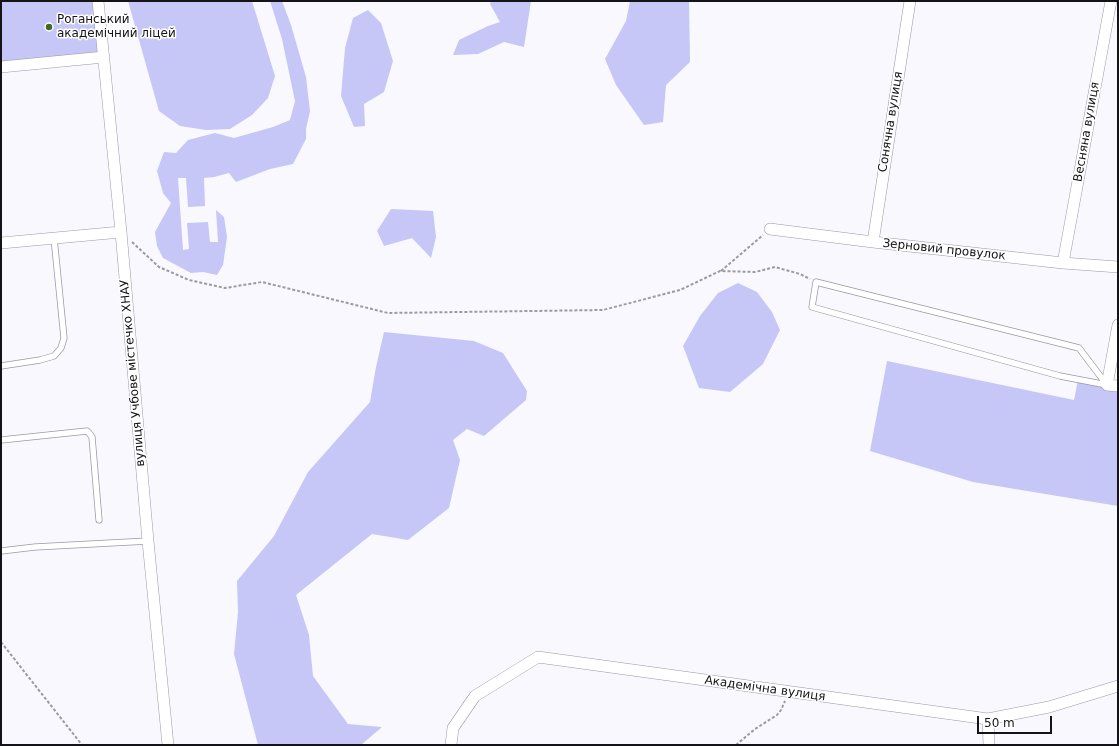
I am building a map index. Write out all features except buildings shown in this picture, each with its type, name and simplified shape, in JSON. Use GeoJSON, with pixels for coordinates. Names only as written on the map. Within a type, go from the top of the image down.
{"type":"FeatureCollection","features":[{"type":"Feature","properties":{"kind":"street","name":"вулиця Учбове містечко ХНАУ"},"geometry":{"type":"LineString","coordinates":[[98,1],[121,232],[148,541],[168,745]]}},
{"type":"Feature","properties":{"kind":"street","name":"Сонячна вулиця"},"geometry":{"type":"LineString","coordinates":[[873,242],[910,1]]}},
{"type":"Feature","properties":{"kind":"street","name":"Весняна вулиця"},"geometry":{"type":"LineString","coordinates":[[1063,263],[1111,1]]}},
{"type":"Feature","properties":{"kind":"street"},"geometry":{"type":"LineString","coordinates":[[1,67],[104,57]]}},
{"type":"Feature","properties":{"kind":"street","name":"Зерновий провулок"},"geometry":{"type":"LineString","coordinates":[[770,229],[1063,263],[1118,267]]}},
{"type":"Feature","properties":{"kind":"street"},"geometry":{"type":"LineString","coordinates":[[1,243],[121,232]]}},
{"type":"Feature","properties":{"kind":"street"},"geometry":{"type":"LineString","coordinates":[[1113,385],[1118,325]]}},
{"type":"Feature","properties":{"kind":"street","name":"Академічна вулиця"},"geometry":{"type":"LineString","coordinates":[[451,745],[453,728],[475,696],[538,657],[988,719],[1049,707],[1118,686]]}},
{"type":"Feature","properties":{"kind":"street"},"geometry":{"type":"LineString","coordinates":[[988,719],[989,745]]}},
{"type":"Feature","properties":{"kind":"lane"},"geometry":{"type":"LineString","coordinates":[[1,366],[40,360],[54,356],[61,348],[64,338],[54,238]]}},
{"type":"Feature","properties":{"kind":"lane"},"geometry":{"type":"LineString","coordinates":[[816,282],[1079,348],[1113,385],[1060,376],[812,308],[816,282]]}},
{"type":"Feature","properties":{"kind":"lane"},"geometry":{"type":"LineString","coordinates":[[1,440],[86,431],[89,433],[92,437],[99,520]]}},
{"type":"Feature","properties":{"kind":"lane"},"geometry":{"type":"LineString","coordinates":[[1,551],[35,547],[148,541]]}},
{"type":"Feature","properties":{"kind":"path"},"geometry":{"type":"LineString","coordinates":[[121,232],[160,267],[188,280],[225,288],[262,282],[388,313],[603,310],[680,290],[720,271],[770,229]]}},
{"type":"Feature","properties":{"kind":"path"},"geometry":{"type":"LineString","coordinates":[[720,271],[755,272],[775,267],[800,274],[816,282]]}},
{"type":"Feature","properties":{"kind":"path"},"geometry":{"type":"LineString","coordinates":[[1,642],[82,745]]}},
{"type":"Feature","properties":{"kind":"path"},"geometry":{"type":"LineString","coordinates":[[736,745],[781,710],[785,702],[787,692]]}},
{"type":"Feature","properties":{"kind":"shaded area","name":"Роганський академічний ліцей"},"geometry":{"type":"Polygon","coordinates":[[[1,1],[93,1],[99,53],[1,63],[1,1]]]}},
{"type":"Feature","properties":{"kind":"shaded area"},"geometry":{"type":"Polygon","coordinates":[[[128,1],[252,1],[275,76],[268,98],[252,115],[230,129],[206,130],[180,126],[159,111],[128,1]]]}},
{"type":"Feature","properties":{"kind":"shaded area"},"geometry":{"type":"Polygon","coordinates":[[[270,1],[282,1],[291,25],[306,77],[310,111],[306,129],[306,139],[293,164],[270,169],[236,182],[229,173],[204,178],[205,206],[188,207],[186,178],[178,178],[183,250],[189,249],[187,223],[208,222],[210,242],[218,242],[216,210],[224,217],[227,237],[223,265],[217,275],[203,272],[191,273],[163,258],[157,246],[155,232],[171,203],[163,193],[157,171],[164,152],[176,153],[188,140],[215,133],[234,138],[273,127],[290,120],[295,101],[282,39],[270,1]]]}},
{"type":"Feature","properties":{"kind":"shaded area"},"geometry":{"type":"Polygon","coordinates":[[[491,1],[531,1],[524,47],[504,42],[478,54],[453,55],[459,40],[500,22],[490,4],[491,1]]]}},
{"type":"Feature","properties":{"kind":"shaded area"},"geometry":{"type":"Polygon","coordinates":[[[630,1],[689,1],[690,62],[666,85],[663,122],[644,125],[616,85],[605,59],[626,21],[630,1]]]}},
{"type":"Feature","properties":{"kind":"shaded area"},"geometry":{"type":"Polygon","coordinates":[[[368,10],[381,23],[393,61],[384,92],[364,104],[365,126],[354,127],[341,96],[345,48],[353,18],[368,10]]]}},
{"type":"Feature","properties":{"kind":"shaded area"},"geometry":{"type":"Polygon","coordinates":[[[391,209],[433,211],[436,237],[431,258],[412,238],[384,246],[377,231],[391,209]]]}},
{"type":"Feature","properties":{"kind":"shaded area"},"geometry":{"type":"Polygon","coordinates":[[[738,283],[757,292],[772,312],[780,330],[763,364],[730,392],[699,388],[683,346],[700,316],[718,293],[738,283]]]}},
{"type":"Feature","properties":{"kind":"shaded area"},"geometry":{"type":"Polygon","coordinates":[[[384,332],[474,341],[503,353],[527,391],[526,400],[484,436],[467,429],[453,440],[460,460],[449,508],[408,540],[372,534],[296,595],[309,635],[313,676],[348,724],[382,727],[361,745],[258,745],[234,654],[238,612],[237,581],[274,536],[308,472],[370,402],[384,332]]]}},
{"type":"Feature","properties":{"kind":"shaded area"},"geometry":{"type":"Polygon","coordinates":[[[887,361],[1074,400],[1078,380],[1118,386],[1118,506],[973,482],[870,451],[887,361]]]}},
{"type":"Feature","properties":{"kind":"place","name":"Роганський академічний ліцей"},"geometry":{"type":"Point","coordinates":[49,27]}}]}
